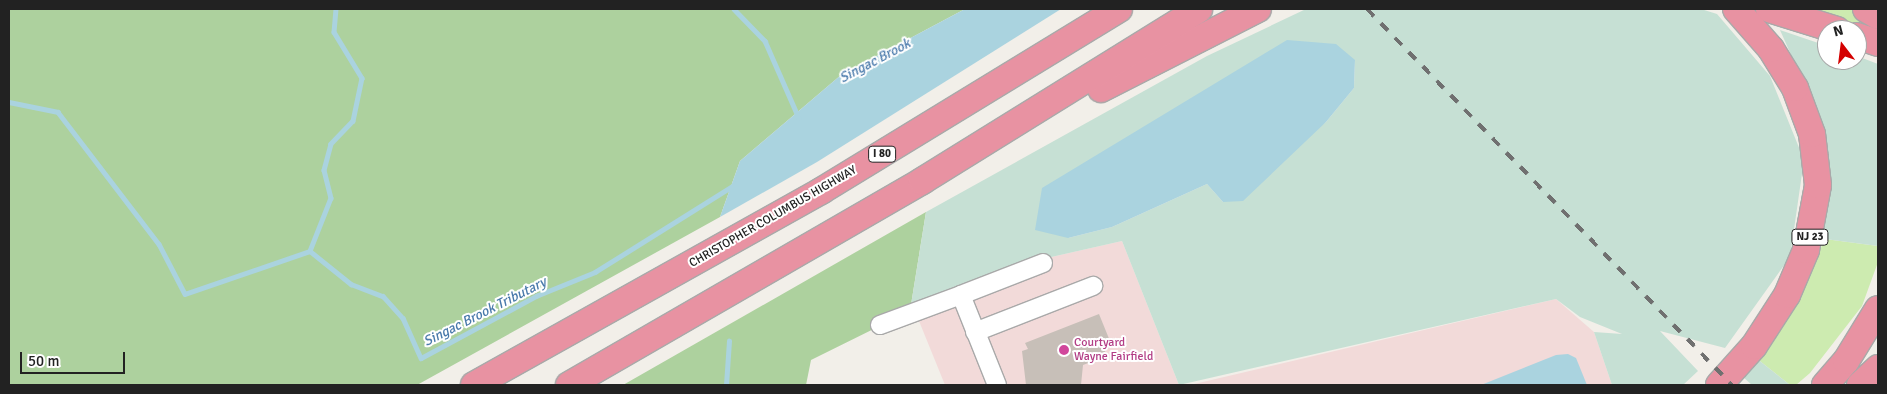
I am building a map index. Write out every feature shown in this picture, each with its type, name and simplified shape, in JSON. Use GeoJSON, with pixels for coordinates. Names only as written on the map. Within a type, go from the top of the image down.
{"type":"FeatureCollection","features":[{"type":"Feature","properties":{"kind":"highway","name":"CHRISTOPHER COLUMBUS HIGHWAY"},"geometry":{"type":"LineString","coordinates":[[474,385],[812,196],[1119,9]]}},
{"type":"Feature","properties":{"kind":"highway"},"geometry":{"type":"LineString","coordinates":[[569,385],[922,181],[1199,9]]}},
{"type":"Feature","properties":{"kind":"highway"},"geometry":{"type":"LineString","coordinates":[[922,181],[1258,9]]}},
{"type":"Feature","properties":{"kind":"highway","name":"NJ 23"},"geometry":{"type":"LineString","coordinates":[[1719,385],[1771,323],[1796,275],[1810,234],[1818,185],[1816,159],[1804,109],[1783,68],[1736,9]]}},
{"type":"Feature","properties":{"kind":"highway"},"geometry":{"type":"LineString","coordinates":[[1769,9],[1817,24]]}},
{"type":"Feature","properties":{"kind":"highway"},"geometry":{"type":"LineString","coordinates":[[1866,9],[1878,16]]}},
{"type":"Feature","properties":{"kind":"highway"},"geometry":{"type":"LineString","coordinates":[[1825,385],[1846,361],[1878,309]]}},
{"type":"Feature","properties":{"kind":"highway"},"geometry":{"type":"LineString","coordinates":[[1860,385],[1878,368]]}},
{"type":"Feature","properties":{"kind":"lane"},"geometry":{"type":"LineString","coordinates":[[880,325],[1043,262]]}},
{"type":"Feature","properties":{"kind":"lane"},"geometry":{"type":"LineString","coordinates":[[976,332],[1093,286]]}},
{"type":"Feature","properties":{"kind":"lane"},"geometry":{"type":"LineString","coordinates":[[961,295],[997,385]]}},
{"type":"Feature","properties":{"kind":"shaded area"},"geometry":{"type":"Polygon","coordinates":[[[1122,241],[1179,385],[945,385],[919,321],[910,311],[1016,265],[1122,241]]]}},
{"type":"Feature","properties":{"kind":"shaded area"},"geometry":{"type":"Polygon","coordinates":[[[1556,299],[1594,332],[1612,385],[1190,385],[1556,299]]]}},
{"type":"Feature","properties":{"kind":"green space"},"geometry":{"type":"Polygon","coordinates":[[[9,9],[965,9],[841,75],[740,161],[720,217],[417,385],[9,385],[9,9]]]}},
{"type":"Feature","properties":{"kind":"green space"},"geometry":{"type":"Polygon","coordinates":[[[1306,9],[1701,9],[1717,14],[1770,76],[1804,160],[1790,257],[1725,348],[1660,331],[1698,371],[1683,385],[1612,385],[1594,332],[1622,334],[1580,317],[1556,299],[1179,385],[1122,241],[1016,265],[910,311],[926,212],[1207,56],[1306,9]],[[1355,60],[1068,238],[1112,227],[1207,184],[1223,202],[1326,122],[1354,88],[1355,60]]]}},
{"type":"Feature","properties":{"kind":"green space"},"geometry":{"type":"Polygon","coordinates":[[[1805,9],[1852,9],[1878,23],[1878,32],[1867,29],[1867,20],[1840,20],[1805,9]]]}},
{"type":"Feature","properties":{"kind":"green space"},"geometry":{"type":"Polygon","coordinates":[[[1780,30],[1817,43],[1817,70],[1867,70],[1867,60],[1878,64],[1878,246],[1825,239],[1820,120],[1780,30]]]}},
{"type":"Feature","properties":{"kind":"green space"},"geometry":{"type":"Polygon","coordinates":[[[926,212],[910,311],[811,360],[806,385],[623,385],[926,212]]]}},
{"type":"Feature","properties":{"kind":"green space"},"geometry":{"type":"Polygon","coordinates":[[[1825,239],[1878,246],[1878,262],[1862,306],[1810,373],[1796,385],[1790,385],[1756,358],[1796,302],[1825,239]]]}},
{"type":"Feature","properties":{"kind":"green space"},"geometry":{"type":"Polygon","coordinates":[[[1756,358],[1790,385],[1752,385],[1743,377],[1756,358]]]}},
{"type":"Feature","properties":{"kind":"water"},"geometry":{"type":"Polygon","coordinates":[[[965,9],[1061,9],[817,162],[720,217],[740,161],[841,75],[965,9]]]}},
{"type":"Feature","properties":{"kind":"water"},"geometry":{"type":"Polygon","coordinates":[[[1287,40],[1336,44],[1355,60],[1354,88],[1326,122],[1243,201],[1223,202],[1207,184],[1112,227],[1068,238],[1035,230],[1042,188],[1287,40]]]}},
{"type":"Feature","properties":{"kind":"water"},"geometry":{"type":"Polygon","coordinates":[[[1568,354],[1576,358],[1587,385],[1481,385],[1556,355],[1568,354]]]}},
{"type":"Feature","properties":{"kind":"building","name":"Courtyard Wayne Fairfield"},"geometry":{"type":"Polygon","coordinates":[[[1099,314],[1112,346],[1104,349],[1107,356],[1083,365],[1081,385],[1026,385],[1022,351],[1028,349],[1025,343],[1099,314]]]}},
{"type":"Feature","properties":{"kind":"waterway","name":"Singac Brook Tributary"},"geometry":{"type":"LineString","coordinates":[[336,9],[334,32],[362,78],[353,121],[331,144],[324,170],[331,198],[310,251],[351,284],[383,296],[403,318],[421,358],[536,296],[595,272],[736,184]]}},
{"type":"Feature","properties":{"kind":"waterway"},"geometry":{"type":"LineString","coordinates":[[734,9],[765,41],[799,118]]}},
{"type":"Feature","properties":{"kind":"waterway"},"geometry":{"type":"LineString","coordinates":[[9,102],[58,112],[159,244],[185,294],[310,251]]}},
{"type":"Feature","properties":{"kind":"waterway","name":"Singac Brook"},"geometry":{"type":"LineString","coordinates":[[726,385],[729,341]]}},
{"type":"Feature","properties":{"kind":"railway"},"geometry":{"type":"LineString","coordinates":[[1367,9],[1732,385]]}},
{"type":"Feature","properties":{"kind":"place","name":"Courtyard Wayne Fairfield"},"geometry":{"type":"Point","coordinates":[1064,350]}}]}
